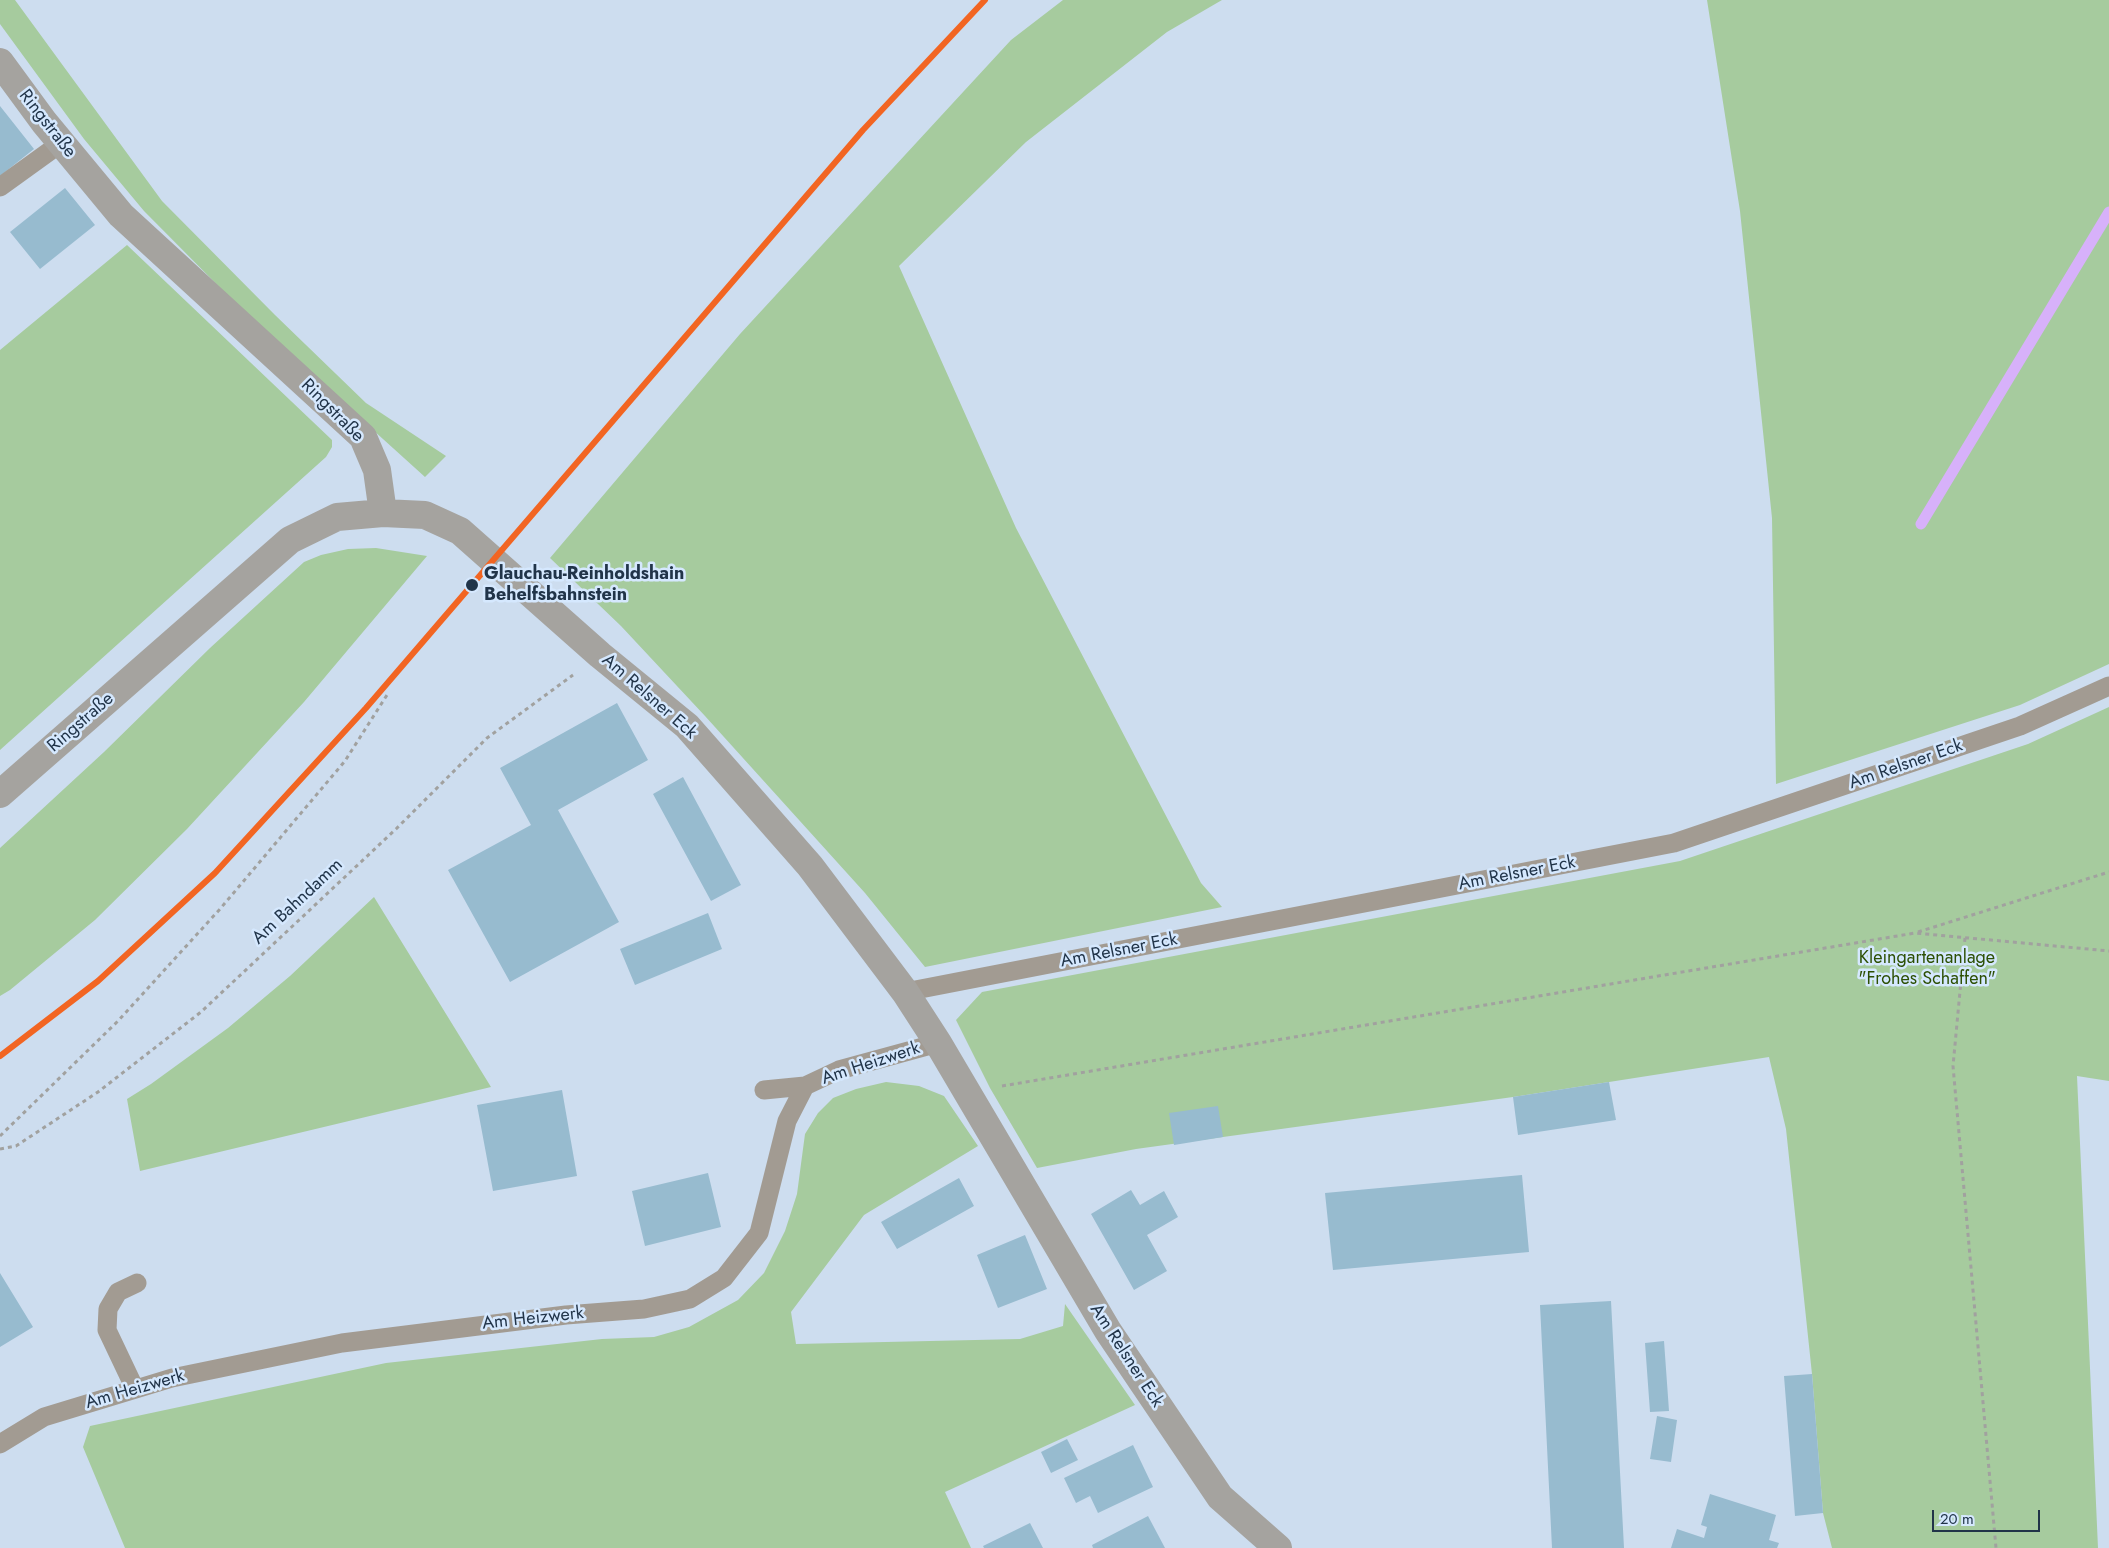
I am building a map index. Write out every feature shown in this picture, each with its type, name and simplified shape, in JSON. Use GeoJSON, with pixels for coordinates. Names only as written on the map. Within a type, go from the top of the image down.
{"type":"FeatureCollection","features":[{"type":"Feature","properties":{"kind":"street","name":"Ringstraße"},"geometry":{"type":"LineString","coordinates":[[0,62],[44,122],[121,216],[363,437],[377,470],[383,513],[338,517],[290,540],[0,794]]}},
{"type":"Feature","properties":{"kind":"street","name":"Am Relsner Eck"},"geometry":{"type":"LineString","coordinates":[[383,513],[425,515],[460,531],[600,655],[688,726],[810,866],[905,992],[938,1043],[1108,1331],[1220,1497],[1278,1548]]}},
{"type":"Feature","properties":{"kind":"lane"},"geometry":{"type":"LineString","coordinates":[[0,187],[61,143]]}},
{"type":"Feature","properties":{"kind":"lane","name":"Am Relsner Eck"},"geometry":{"type":"LineString","coordinates":[[905,992],[1674,843],[2020,726],[2109,686]]}},
{"type":"Feature","properties":{"kind":"lane","name":"Am Heizwerk"},"geometry":{"type":"LineString","coordinates":[[0,1444],[44,1417],[172,1378],[342,1343],[557,1316],[644,1309],[690,1299],[724,1278],[759,1233],[787,1121],[805,1086],[839,1070],[938,1043]]}},
{"type":"Feature","properties":{"kind":"lane"},"geometry":{"type":"LineString","coordinates":[[764,1090],[805,1086]]}},
{"type":"Feature","properties":{"kind":"lane"},"geometry":{"type":"LineString","coordinates":[[135,1390],[107,1330],[108,1310],[118,1292],[137,1283]]}},
{"type":"Feature","properties":{"kind":"path","name":"Am Bahndamm"},"geometry":{"type":"LineString","coordinates":[[0,1150],[16,1146],[98,1092],[201,1012],[396,829],[487,738],[600,655]]}},
{"type":"Feature","properties":{"kind":"path"},"geometry":{"type":"LineString","coordinates":[[0,1136],[118,1021],[220,909],[346,761],[387,695]]}},
{"type":"Feature","properties":{"kind":"path"},"geometry":{"type":"LineString","coordinates":[[970,1097],[990,1088],[1915,933],[2109,872]]}},
{"type":"Feature","properties":{"kind":"path"},"geometry":{"type":"LineString","coordinates":[[1915,933],[2109,951]]}},
{"type":"Feature","properties":{"kind":"path"},"geometry":{"type":"LineString","coordinates":[[1965,938],[1953,1066],[1996,1548]]}},
{"type":"Feature","properties":{"kind":"green space"},"geometry":{"type":"Polygon","coordinates":[[[0,0],[15,0],[162,201],[366,403],[446,456],[425,477],[258,326],[144,211],[84,139],[0,24],[0,0]]]}},
{"type":"Feature","properties":{"kind":"green space"},"geometry":{"type":"Polygon","coordinates":[[[1063,0],[1222,0],[1167,32],[1026,142],[899,266],[1016,528],[1201,883],[1222,907],[925,967],[865,893],[705,716],[621,626],[550,558],[740,334],[1011,40],[1063,0]]]}},
{"type":"Feature","properties":{"kind":"green space"},"geometry":{"type":"Polygon","coordinates":[[[1707,0],[2109,0],[2109,664],[2020,705],[1776,784],[1772,518],[1740,211],[1707,0]]]}},
{"type":"Feature","properties":{"kind":"green space"},"geometry":{"type":"Polygon","coordinates":[[[127,245],[332,440],[332,447],[326,457],[0,750],[0,350],[127,245]]]}},
{"type":"Feature","properties":{"kind":"green space"},"geometry":{"type":"Polygon","coordinates":[[[376,548],[427,556],[304,702],[187,829],[95,920],[10,990],[0,996],[0,848],[104,752],[210,648],[304,562],[321,555],[348,549],[376,548]]]}},
{"type":"Feature","properties":{"kind":"green space","name":"Kleingartenanlage \"Frohes Schaffen\""},"geometry":{"type":"Polygon","coordinates":[[[2109,707],[2109,1081],[2077,1076],[2098,1548],[1832,1548],[1823,1513],[1812,1374],[1786,1129],[1769,1057],[1513,1097],[1136,1149],[1037,1168],[990,1088],[956,1020],[982,992],[1680,861],[2028,744],[2109,707]]]}},
{"type":"Feature","properties":{"kind":"green space"},"geometry":{"type":"Polygon","coordinates":[[[374,897],[491,1087],[140,1171],[127,1099],[151,1084],[228,1028],[290,976],[374,897]]]}},
{"type":"Feature","properties":{"kind":"green space"},"geometry":{"type":"Polygon","coordinates":[[[886,1082],[919,1086],[944,1096],[978,1146],[864,1215],[791,1312],[796,1344],[1020,1339],[1063,1326],[1065,1304],[1135,1405],[945,1492],[971,1548],[125,1548],[83,1447],[90,1426],[386,1363],[602,1339],[654,1337],[689,1327],[738,1300],[764,1273],[785,1231],[797,1194],[805,1134],[818,1113],[833,1098],[856,1089],[886,1082]]]}},
{"type":"Feature","properties":{"kind":"building"},"geometry":{"type":"Polygon","coordinates":[[[0,106],[34,149],[0,176],[0,106]]]}},
{"type":"Feature","properties":{"kind":"building"},"geometry":{"type":"Polygon","coordinates":[[[65,188],[95,225],[40,269],[10,232],[65,188]]]}},
{"type":"Feature","properties":{"kind":"building"},"geometry":{"type":"Polygon","coordinates":[[[617,703],[648,760],[558,810],[619,922],[510,982],[448,870],[531,825],[500,768],[617,703]]]}},
{"type":"Feature","properties":{"kind":"building"},"geometry":{"type":"Polygon","coordinates":[[[683,777],[741,885],[711,901],[653,794],[683,777]]]}},
{"type":"Feature","properties":{"kind":"building"},"geometry":{"type":"Polygon","coordinates":[[[708,913],[722,949],[635,985],[620,949],[708,913]]]}},
{"type":"Feature","properties":{"kind":"building"},"geometry":{"type":"Polygon","coordinates":[[[1609,1082],[1616,1120],[1518,1135],[1513,1097],[1609,1082]]]}},
{"type":"Feature","properties":{"kind":"building"},"geometry":{"type":"Polygon","coordinates":[[[562,1090],[577,1176],[493,1191],[477,1105],[562,1090]]]}},
{"type":"Feature","properties":{"kind":"building"},"geometry":{"type":"Polygon","coordinates":[[[1218,1106],[1223,1137],[1174,1145],[1169,1113],[1218,1106]]]}},
{"type":"Feature","properties":{"kind":"building"},"geometry":{"type":"Polygon","coordinates":[[[708,1173],[721,1227],[645,1246],[632,1191],[708,1173]]]}},
{"type":"Feature","properties":{"kind":"building"},"geometry":{"type":"Polygon","coordinates":[[[1522,1175],[1529,1252],[1333,1270],[1325,1193],[1522,1175]]]}},
{"type":"Feature","properties":{"kind":"building"},"geometry":{"type":"Polygon","coordinates":[[[959,1178],[974,1206],[897,1249],[881,1222],[959,1178]]]}},
{"type":"Feature","properties":{"kind":"building"},"geometry":{"type":"Polygon","coordinates":[[[1131,1190],[1140,1205],[1164,1191],[1178,1217],[1147,1235],[1167,1271],[1134,1290],[1091,1214],[1131,1190]]]}},
{"type":"Feature","properties":{"kind":"building"},"geometry":{"type":"Polygon","coordinates":[[[1025,1235],[1047,1289],[998,1308],[977,1255],[1025,1235]]]}},
{"type":"Feature","properties":{"kind":"building"},"geometry":{"type":"Polygon","coordinates":[[[0,1273],[33,1327],[0,1347],[0,1273]]]}},
{"type":"Feature","properties":{"kind":"building"},"geometry":{"type":"Polygon","coordinates":[[[1611,1301],[1624,1548],[1552,1548],[1540,1305],[1611,1301]]]}},
{"type":"Feature","properties":{"kind":"building"},"geometry":{"type":"Polygon","coordinates":[[[1664,1341],[1669,1411],[1650,1412],[1645,1343],[1664,1341]]]}},
{"type":"Feature","properties":{"kind":"building"},"geometry":{"type":"Polygon","coordinates":[[[1812,1374],[1823,1513],[1795,1516],[1784,1376],[1812,1374]]]}},
{"type":"Feature","properties":{"kind":"building"},"geometry":{"type":"Polygon","coordinates":[[[1657,1416],[1677,1420],[1671,1462],[1650,1459],[1657,1416]]]}},
{"type":"Feature","properties":{"kind":"building"},"geometry":{"type":"Polygon","coordinates":[[[1067,1439],[1078,1460],[1051,1473],[1041,1452],[1067,1439]]]}},
{"type":"Feature","properties":{"kind":"building"},"geometry":{"type":"Polygon","coordinates":[[[1133,1445],[1153,1487],[1098,1513],[1090,1496],[1076,1503],[1064,1478],[1133,1445]]]}},
{"type":"Feature","properties":{"kind":"building"},"geometry":{"type":"Polygon","coordinates":[[[1710,1494],[1776,1515],[1769,1540],[1779,1543],[1777,1548],[1671,1548],[1677,1529],[1704,1538],[1707,1527],[1701,1525],[1710,1494]]]}},
{"type":"Feature","properties":{"kind":"building"},"geometry":{"type":"Polygon","coordinates":[[[1148,1516],[1165,1548],[1093,1548],[1092,1545],[1148,1516]]]}},
{"type":"Feature","properties":{"kind":"building"},"geometry":{"type":"Polygon","coordinates":[[[1030,1523],[1043,1548],[984,1548],[983,1546],[1030,1523]]]}},
{"type":"Feature","properties":{"kind":"waterway"},"geometry":{"type":"LineString","coordinates":[[1921,524],[2109,212]]}},
{"type":"Feature","properties":{"kind":"transit line"},"geometry":{"type":"LineString","coordinates":[[0,1056],[98,981],[215,873],[366,708],[863,130],[985,0]]}},
{"type":"Feature","properties":{"kind":"place","name":"Glauchau-Reinholdshain Behelfsbahnstein"},"geometry":{"type":"Point","coordinates":[472,585]}}]}
